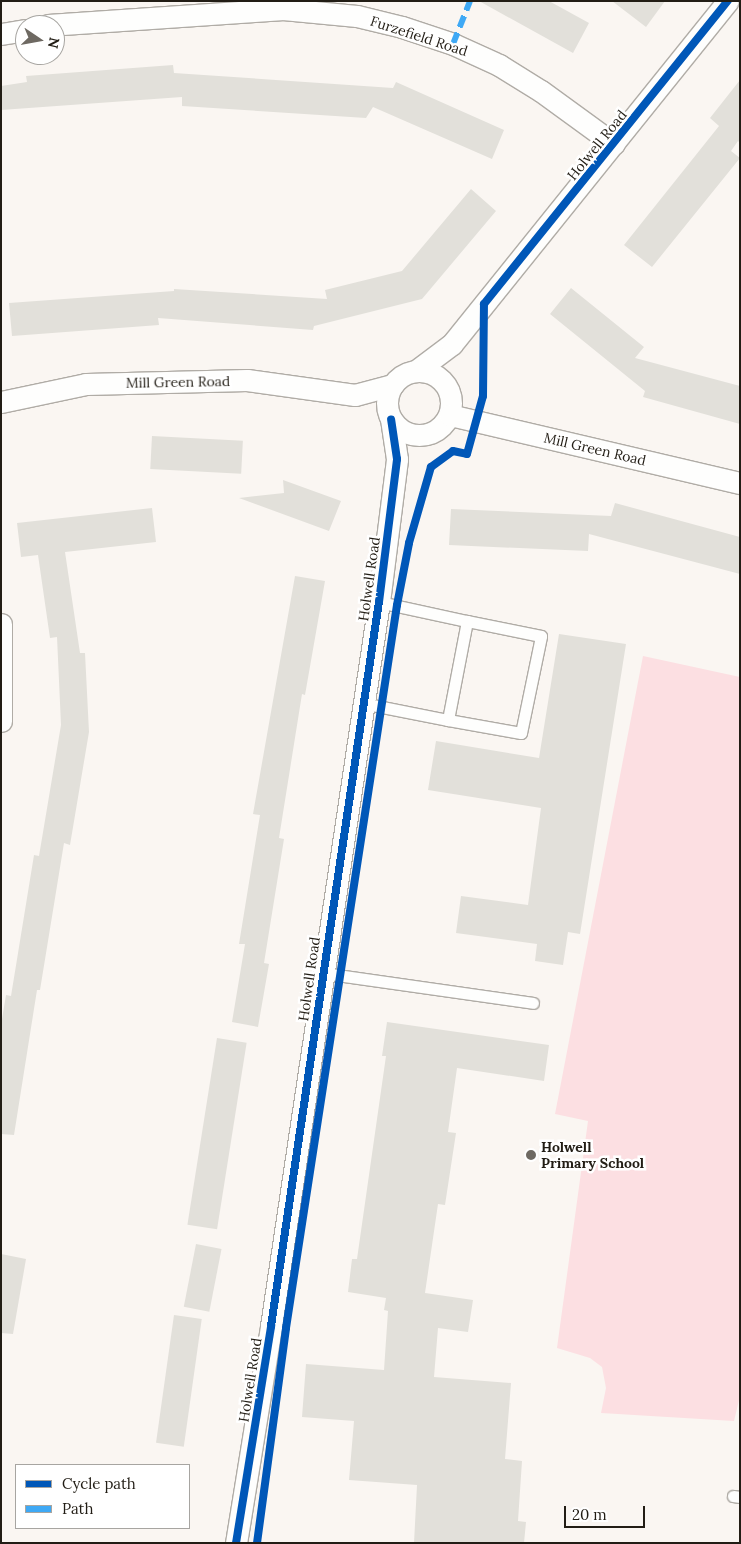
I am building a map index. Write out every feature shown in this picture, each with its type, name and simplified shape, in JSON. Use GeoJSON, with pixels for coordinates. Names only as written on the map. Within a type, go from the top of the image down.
{"type":"FeatureCollection","features":[{"type":"Feature","properties":{"kind":"street","name":"Holwell Road"},"geometry":{"type":"LineString","coordinates":[[416,371],[452,344],[728,1]]}},
{"type":"Feature","properties":{"kind":"street","name":"Furzefield Road"},"geometry":{"type":"LineString","coordinates":[[65,24],[283,5],[357,16],[402,27],[453,44],[499,65],[541,91],[614,144]]}},
{"type":"Feature","properties":{"kind":"street"},"geometry":{"type":"LineString","coordinates":[[1,34],[15,32]]}},
{"type":"Feature","properties":{"kind":"street"},"geometry":{"type":"LineString","coordinates":[[450,392],[439,377],[428,372],[416,371],[400,377],[393,385],[387,397],[390,417],[398,428],[418,436],[434,433],[443,425],[450,415],[452,405],[450,392],[452,344]]}},
{"type":"Feature","properties":{"kind":"street","name":"Mill Green Road"},"geometry":{"type":"LineString","coordinates":[[1,402],[86,384],[247,380],[355,395],[393,385]]}},
{"type":"Feature","properties":{"kind":"street","name":"Mill Green Road"},"geometry":{"type":"LineString","coordinates":[[355,395],[390,417]]}},
{"type":"Feature","properties":{"kind":"street","name":"Mill Green Road"},"geometry":{"type":"LineString","coordinates":[[450,415],[740,483]]}},
{"type":"Feature","properties":{"kind":"street","name":"Holwell Road"},"geometry":{"type":"LineString","coordinates":[[236,1543],[271,1326],[362,703],[379,602],[397,459],[390,417]]}},
{"type":"Feature","properties":{"kind":"street"},"geometry":{"type":"LineString","coordinates":[[1,624],[1,721]]}},
{"type":"Feature","properties":{"kind":"lane"},"geometry":{"type":"LineString","coordinates":[[362,703],[521,733],[541,636],[379,602]]}},
{"type":"Feature","properties":{"kind":"lane"},"geometry":{"type":"LineString","coordinates":[[448,720],[467,621]]}},
{"type":"Feature","properties":{"kind":"lane"},"geometry":{"type":"LineString","coordinates":[[323,973],[533,1003]]}},
{"type":"Feature","properties":{"kind":"shaded area"},"geometry":{"type":"Polygon","coordinates":[[[643,656],[740,677],[740,1396],[734,1421],[601,1413],[606,1388],[602,1367],[590,1358],[557,1348],[588,1121],[555,1114],[643,656]]]}},
{"type":"Feature","properties":{"kind":"building"},"geometry":{"type":"Polygon","coordinates":[[[479,1],[549,1],[589,23],[573,53],[479,1]]]}},
{"type":"Feature","properties":{"kind":"building"},"geometry":{"type":"Polygon","coordinates":[[[612,1],[665,1],[646,27],[612,1]]]}},
{"type":"Feature","properties":{"kind":"building"},"geometry":{"type":"Polygon","coordinates":[[[173,65],[174,73],[393,88],[396,82],[504,130],[492,159],[373,107],[366,118],[182,106],[182,97],[1,110],[1,86],[27,82],[26,76],[173,65]]]}},
{"type":"Feature","properties":{"kind":"building"},"geometry":{"type":"Polygon","coordinates":[[[740,80],[740,143],[738,141],[731,151],[740,158],[652,267],[624,245],[719,126],[710,118],[740,80]]]}},
{"type":"Feature","properties":{"kind":"building"},"geometry":{"type":"Polygon","coordinates":[[[471,189],[496,211],[422,299],[314,326],[313,330],[158,318],[159,325],[12,336],[9,303],[174,291],[174,289],[327,299],[325,290],[402,271],[471,189]]]}},
{"type":"Feature","properties":{"kind":"building"},"geometry":{"type":"Polygon","coordinates":[[[571,288],[644,347],[635,358],[740,386],[740,424],[643,397],[645,391],[550,314],[571,288]]]}},
{"type":"Feature","properties":{"kind":"building"},"geometry":{"type":"Polygon","coordinates":[[[152,436],[243,441],[241,474],[150,469],[152,436]]]}},
{"type":"Feature","properties":{"kind":"building"},"geometry":{"type":"Polygon","coordinates":[[[283,480],[341,501],[329,531],[239,498],[284,493],[283,480]]]}},
{"type":"Feature","properties":{"kind":"building"},"geometry":{"type":"Polygon","coordinates":[[[615,503],[740,537],[740,574],[589,534],[588,551],[449,545],[451,509],[611,516],[615,503]]]}},
{"type":"Feature","properties":{"kind":"building"},"geometry":{"type":"Polygon","coordinates":[[[152,508],[156,542],[65,552],[80,653],[85,653],[89,732],[70,845],[64,843],[40,990],[37,990],[14,1135],[1,1134],[1,1025],[6,995],[11,996],[34,855],[39,856],[61,725],[57,637],[50,638],[38,555],[21,557],[17,523],[152,508]]]}},
{"type":"Feature","properties":{"kind":"building"},"geometry":{"type":"Polygon","coordinates":[[[295,576],[325,581],[305,695],[302,694],[279,838],[284,839],[264,963],[269,964],[258,1027],[232,1022],[245,944],[239,944],[260,815],[253,814],[295,576]]]}},
{"type":"Feature","properties":{"kind":"building"},"geometry":{"type":"Polygon","coordinates":[[[559,634],[626,644],[580,934],[568,932],[563,965],[535,961],[537,944],[456,933],[461,896],[528,905],[541,808],[428,790],[436,741],[539,758],[559,634]]]}},
{"type":"Feature","properties":{"kind":"building"},"geometry":{"type":"Polygon","coordinates":[[[387,1022],[549,1045],[544,1081],[457,1068],[448,1132],[456,1133],[445,1205],[438,1204],[425,1293],[473,1300],[468,1332],[438,1328],[434,1377],[511,1383],[505,1459],[522,1461],[518,1521],[526,1522],[524,1543],[414,1543],[417,1485],[349,1480],[354,1421],[302,1417],[306,1364],[384,1370],[388,1311],[384,1310],[386,1298],[348,1292],[352,1259],[357,1259],[386,1056],[382,1056],[387,1022]]]}},
{"type":"Feature","properties":{"kind":"building"},"geometry":{"type":"Polygon","coordinates":[[[217,1038],[247,1043],[217,1229],[187,1225],[217,1038]]]}},
{"type":"Feature","properties":{"kind":"building"},"geometry":{"type":"Polygon","coordinates":[[[196,1244],[222,1249],[209,1312],[184,1307],[196,1244]]]}},
{"type":"Feature","properties":{"kind":"building"},"geometry":{"type":"Polygon","coordinates":[[[1,1254],[26,1259],[13,1334],[1,1333],[1,1254]]]}},
{"type":"Feature","properties":{"kind":"building"},"geometry":{"type":"Polygon","coordinates":[[[174,1315],[202,1319],[184,1447],[156,1443],[174,1315]]]}},
{"type":"Feature","properties":{"kind":"marked path"},"geometry":{"type":"LineString","coordinates":[[453,44],[470,1]]}},
{"type":"Feature","properties":{"kind":"cycle path"},"geometry":{"type":"LineString","coordinates":[[257,1543],[286,1328],[397,605],[409,543],[431,467],[453,451],[467,454],[483,396],[484,304],[728,1]]}},
{"type":"Feature","properties":{"kind":"cycle path"},"geometry":{"type":"LineString","coordinates":[[236,1543],[271,1326],[379,602],[397,459],[391,419]]}},
{"type":"Feature","properties":{"kind":"place","name":"Holwell Primary School"},"geometry":{"type":"Point","coordinates":[531,1155]}}]}
